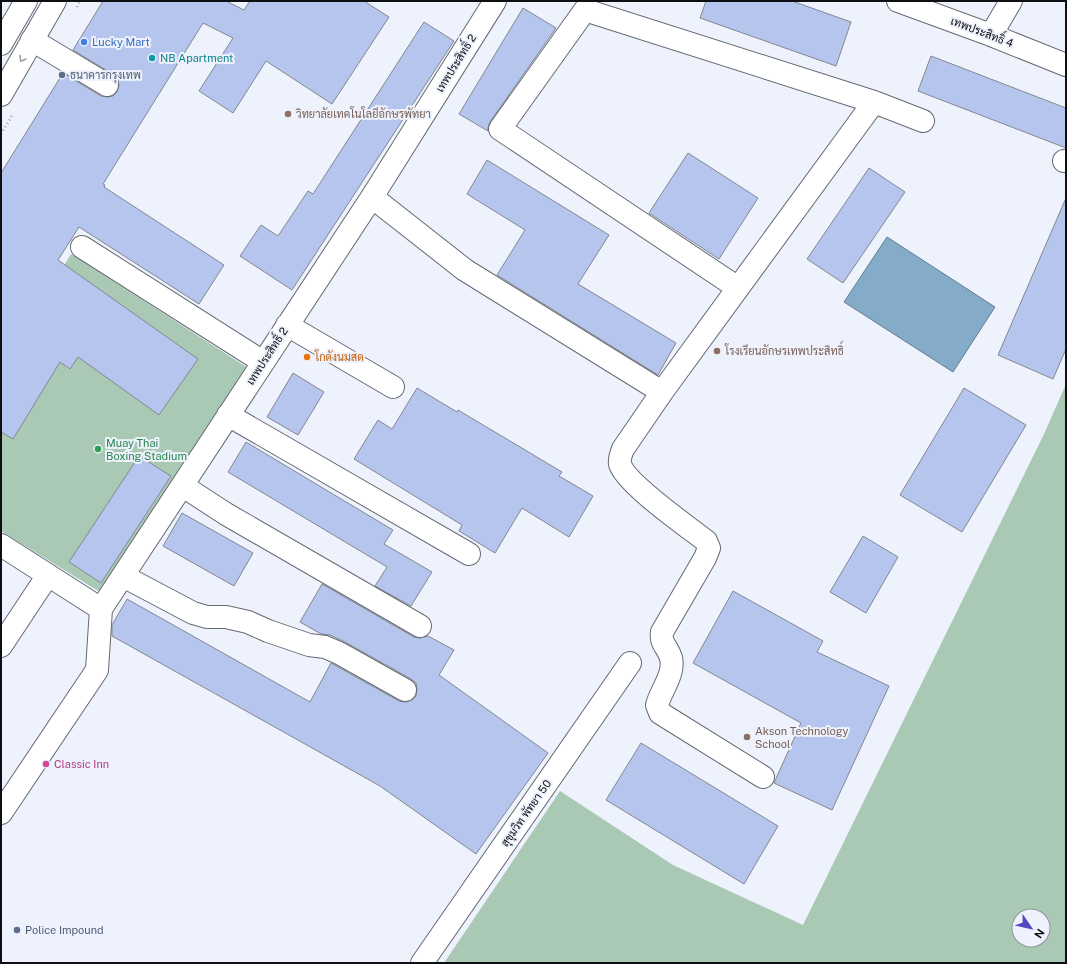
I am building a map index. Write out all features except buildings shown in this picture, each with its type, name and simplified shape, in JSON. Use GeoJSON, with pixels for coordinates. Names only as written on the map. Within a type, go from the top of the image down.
{"type":"FeatureCollection","features":[{"type":"Feature","properties":{"kind":"street"},"geometry":{"type":"LineString","coordinates":[[1,44],[26,1]]}},
{"type":"Feature","properties":{"kind":"street"},"geometry":{"type":"LineString","coordinates":[[1,95],[55,1]]}},
{"type":"Feature","properties":{"kind":"street","name":"เทพประสิทธิ์ 2"},"geometry":{"type":"LineString","coordinates":[[101,609],[372,198],[495,1]]}},
{"type":"Feature","properties":{"kind":"street","name":"เทพประสิทธิ์ 4"},"geometry":{"type":"LineString","coordinates":[[898,1],[991,35],[1066,65]]}},
{"type":"Feature","properties":{"kind":"street"},"geometry":{"type":"LineString","coordinates":[[991,35],[1011,1]]}},
{"type":"Feature","properties":{"kind":"street"},"geometry":{"type":"LineString","coordinates":[[738,288],[500,129],[587,6],[874,102],[923,121]]}},
{"type":"Feature","properties":{"kind":"street"},"geometry":{"type":"LineString","coordinates":[[32,40],[107,85]]}},
{"type":"Feature","properties":{"kind":"street"},"geometry":{"type":"LineString","coordinates":[[763,777],[660,712],[657,706],[671,670],[671,658],[661,638],[662,632],[705,558],[709,548],[706,541],[634,484],[620,466],[620,458],[623,449],[662,392],[874,102]]}},
{"type":"Feature","properties":{"kind":"street"},"geometry":{"type":"LineString","coordinates":[[372,198],[465,270],[662,392]]}},
{"type":"Feature","properties":{"kind":"street"},"geometry":{"type":"LineString","coordinates":[[82,246],[263,362]]}},
{"type":"Feature","properties":{"kind":"street"},"geometry":{"type":"LineString","coordinates":[[288,325],[393,387]]}},
{"type":"Feature","properties":{"kind":"street"},"geometry":{"type":"LineString","coordinates":[[228,415],[470,554]]}},
{"type":"Feature","properties":{"kind":"street"},"geometry":{"type":"LineString","coordinates":[[183,486],[226,514],[420,626]]}},
{"type":"Feature","properties":{"kind":"street"},"geometry":{"type":"LineString","coordinates":[[1,545],[101,609],[97,670],[1,813]]}},
{"type":"Feature","properties":{"kind":"street"},"geometry":{"type":"LineString","coordinates":[[1,646],[48,575]]}},
{"type":"Feature","properties":{"kind":"street"},"geometry":{"type":"LineString","coordinates":[[123,576],[193,613],[207,617],[226,617],[248,622],[268,631],[309,645],[325,647],[339,653],[405,690]]}},
{"type":"Feature","properties":{"kind":"street","name":"สุขุมวิท พัทยา 50"},"geometry":{"type":"LineString","coordinates":[[422,963],[630,663]]}},
{"type":"Feature","properties":{"kind":"green space","name":"Muay Thai Boxing Stadium"},"geometry":{"type":"Polygon","coordinates":[[[71,254],[248,368],[100,592],[1,531],[1,368],[71,254]]]}},
{"type":"Feature","properties":{"kind":"green space"},"geometry":{"type":"Polygon","coordinates":[[[1066,384],[1066,963],[444,963],[560,791],[673,865],[803,925],[1044,434],[1066,384]]]}},
{"type":"Feature","properties":{"kind":"water"},"geometry":{"type":"Polygon","coordinates":[[[887,237],[995,307],[953,372],[844,302],[887,237]]]}},
{"type":"Feature","properties":{"kind":"place","name":"Lucky Mart"},"geometry":{"type":"Point","coordinates":[84,42]}},
{"type":"Feature","properties":{"kind":"place","name":"NB Apartment"},"geometry":{"type":"Point","coordinates":[152,58]}},
{"type":"Feature","properties":{"kind":"place","name":"ธนาคารกรุงเทพ"},"geometry":{"type":"Point","coordinates":[62,75]}},
{"type":"Feature","properties":{"kind":"place","name":"วิทยาลัยเทคโนโลยีอักษรพัทยา"},"geometry":{"type":"Point","coordinates":[288,114]}},
{"type":"Feature","properties":{"kind":"place","name":"โรงเรียนอักษรเทพประสิทธิ์"},"geometry":{"type":"Point","coordinates":[717,351]}},
{"type":"Feature","properties":{"kind":"place","name":"โกดังนมสด"},"geometry":{"type":"Point","coordinates":[307,357]}},
{"type":"Feature","properties":{"kind":"place","name":"Muay Thai Boxing Stadium"},"geometry":{"type":"Point","coordinates":[98,449]}},
{"type":"Feature","properties":{"kind":"place","name":"Akson Technology School"},"geometry":{"type":"Point","coordinates":[747,737]}},
{"type":"Feature","properties":{"kind":"place","name":"Classic Inn"},"geometry":{"type":"Point","coordinates":[46,764]}},
{"type":"Feature","properties":{"kind":"place","name":"Police Impound"},"geometry":{"type":"Point","coordinates":[17,930]}}]}
